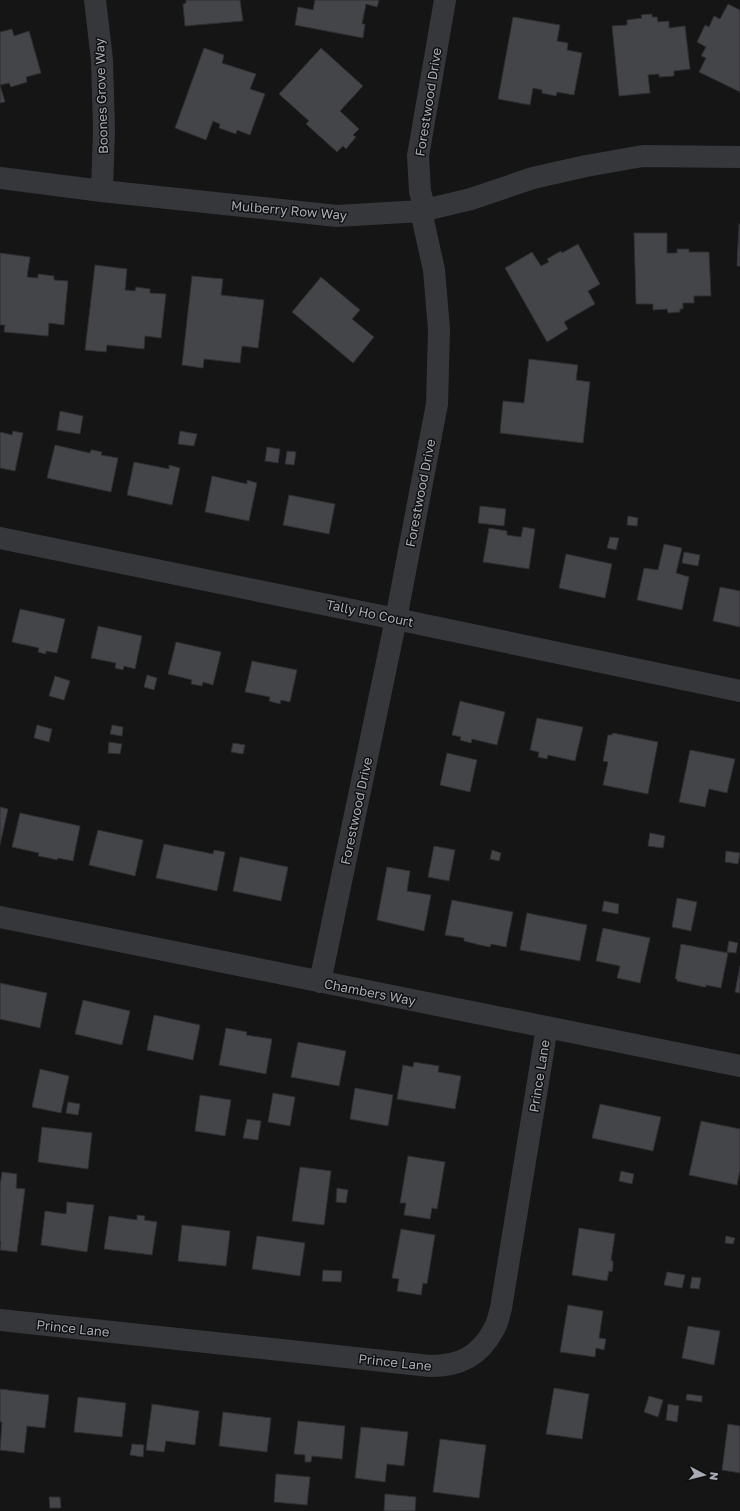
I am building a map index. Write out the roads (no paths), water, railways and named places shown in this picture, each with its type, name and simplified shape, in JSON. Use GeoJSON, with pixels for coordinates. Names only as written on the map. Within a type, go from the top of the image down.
{"type":"FeatureCollection","features":[{"type":"Feature","properties":{"kind":"street","name":"Boones Grove Way"},"geometry":{"type":"LineString","coordinates":[[95,0],[102,60],[104,129],[102,191]]}},
{"type":"Feature","properties":{"kind":"street","name":"Forestwood Drive"},"geometry":{"type":"LineString","coordinates":[[320,982],[396,619],[437,404],[439,329],[434,270],[421,211],[423,203],[420,191],[418,156],[445,0]]}},
{"type":"Feature","properties":{"kind":"street","name":"Mulberry Row Way"},"geometry":{"type":"LineString","coordinates":[[0,178],[102,191],[337,216],[421,211],[471,199],[541,177],[586,166],[642,156],[740,157]]}},
{"type":"Feature","properties":{"kind":"street","name":"Tally Ho Court"},"geometry":{"type":"LineString","coordinates":[[0,538],[740,691]]}},
{"type":"Feature","properties":{"kind":"street","name":"Chambers Way"},"geometry":{"type":"LineString","coordinates":[[0,917],[740,1066]]}},
{"type":"Feature","properties":{"kind":"street","name":"Prince Lane"},"geometry":{"type":"LineString","coordinates":[[0,1320],[430,1366],[445,1366],[468,1358],[480,1349],[495,1328],[501,1308],[547,1027]]}}]}
